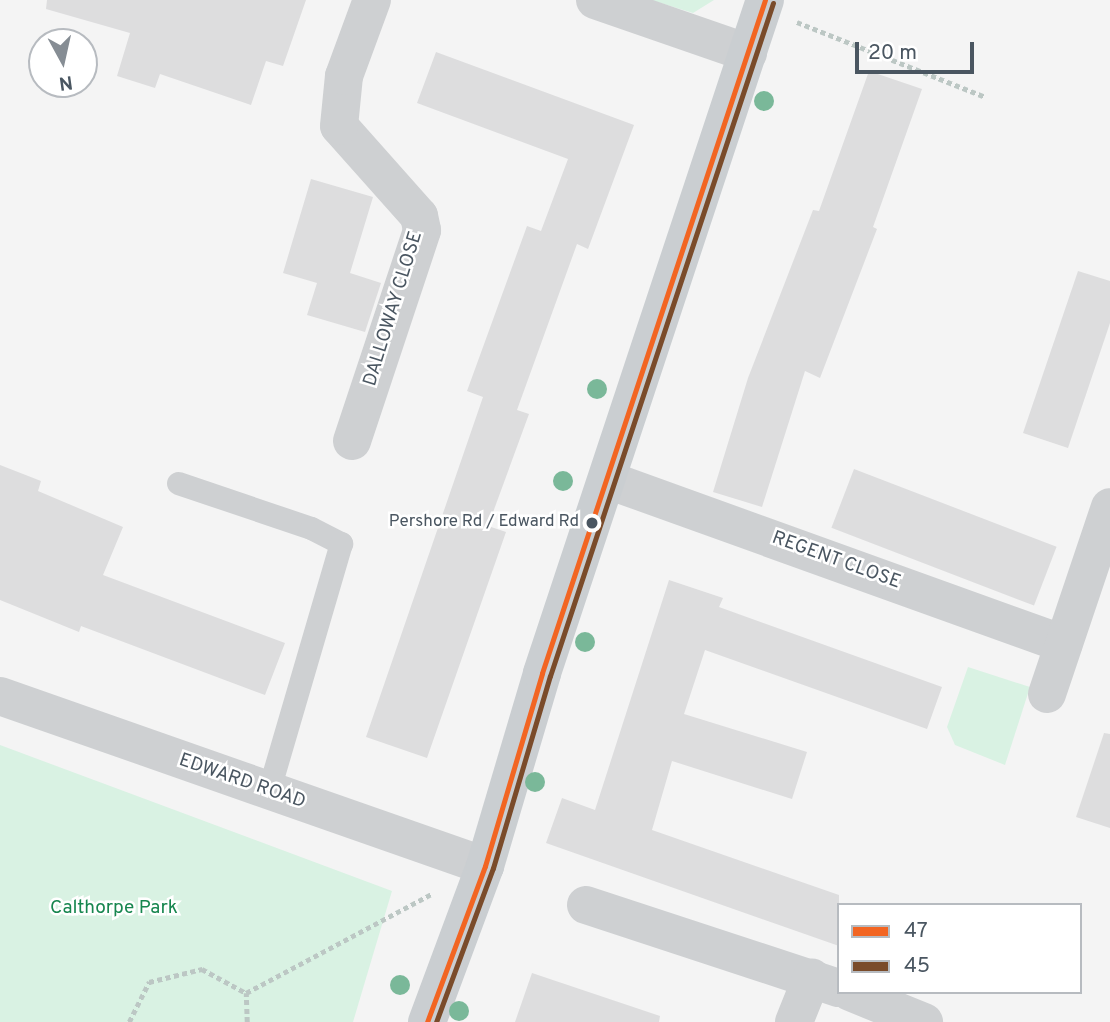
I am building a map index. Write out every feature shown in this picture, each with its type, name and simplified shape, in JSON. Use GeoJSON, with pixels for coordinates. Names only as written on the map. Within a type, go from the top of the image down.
{"type":"FeatureCollection","features":[{"type":"Feature","properties":{"kind":"main road"},"geometry":{"type":"LineString","coordinates":[[427,1022],[485,866],[542,673],[764,4]]}},
{"type":"Feature","properties":{"kind":"street","name":"DALLOWAY CLOSE"},"geometry":{"type":"LineString","coordinates":[[352,441],[422,230],[419,216],[339,126],[344,76],[372,0]]}},
{"type":"Feature","properties":{"kind":"street"},"geometry":{"type":"LineString","coordinates":[[595,0],[748,53]]}},
{"type":"Feature","properties":{"kind":"street","name":"REGENT CLOSE"},"geometry":{"type":"LineString","coordinates":[[608,480],[1063,644]]}},
{"type":"Feature","properties":{"kind":"street"},"geometry":{"type":"LineString","coordinates":[[1046,694],[1110,507]]}},
{"type":"Feature","properties":{"kind":"street","name":"EDWARD ROAD"},"geometry":{"type":"LineString","coordinates":[[0,696],[485,866]]}},
{"type":"Feature","properties":{"kind":"street"},"geometry":{"type":"LineString","coordinates":[[586,905],[825,983],[794,1022]]}},
{"type":"Feature","properties":{"kind":"street"},"geometry":{"type":"LineString","coordinates":[[855,994],[924,1022]]}},
{"type":"Feature","properties":{"kind":"lane"},"geometry":{"type":"LineString","coordinates":[[178,483],[311,528],[341,543],[268,792]]}},
{"type":"Feature","properties":{"kind":"path"},"geometry":{"type":"LineString","coordinates":[[764,4],[985,97]]}},
{"type":"Feature","properties":{"kind":"path"},"geometry":{"type":"LineString","coordinates":[[246,993],[485,866]]}},
{"type":"Feature","properties":{"kind":"path"},"geometry":{"type":"LineString","coordinates":[[128,1022],[149,982],[202,969],[246,993]]}},
{"type":"Feature","properties":{"kind":"path"},"geometry":{"type":"LineString","coordinates":[[246,993],[247,1022]]}},
{"type":"Feature","properties":{"kind":"green space"},"geometry":{"type":"Polygon","coordinates":[[[651,0],[714,0],[693,13],[651,0]]]}},
{"type":"Feature","properties":{"kind":"green space"},"geometry":{"type":"Polygon","coordinates":[[[968,667],[1030,687],[1005,765],[955,745],[947,727],[968,667]]]}},
{"type":"Feature","properties":{"kind":"green space","name":"Calthorpe Park"},"geometry":{"type":"Polygon","coordinates":[[[0,745],[392,891],[353,1022],[0,1022],[0,745]]]}},
{"type":"Feature","properties":{"kind":"building"},"geometry":{"type":"Polygon","coordinates":[[[47,0],[306,0],[283,66],[266,61],[251,105],[160,74],[155,88],[117,76],[130,33],[46,9],[47,0]]]}},
{"type":"Feature","properties":{"kind":"building"},"geometry":{"type":"Polygon","coordinates":[[[436,52],[634,125],[588,249],[577,244],[517,410],[529,414],[488,526],[506,532],[427,758],[366,737],[483,397],[467,391],[527,226],[541,231],[568,159],[417,103],[436,52]]]}},
{"type":"Feature","properties":{"kind":"building"},"geometry":{"type":"Polygon","coordinates":[[[869,71],[922,89],[873,227],[877,229],[820,378],[805,371],[762,507],[713,492],[748,378],[813,210],[819,211],[869,71]]]}},
{"type":"Feature","properties":{"kind":"building"},"geometry":{"type":"Polygon","coordinates":[[[311,179],[373,197],[350,273],[381,283],[365,332],[307,315],[317,283],[283,273],[311,179]]]}},
{"type":"Feature","properties":{"kind":"building"},"geometry":{"type":"Polygon","coordinates":[[[1078,271],[1110,281],[1110,323],[1068,448],[1023,433],[1078,271]]]}},
{"type":"Feature","properties":{"kind":"building"},"geometry":{"type":"Polygon","coordinates":[[[0,465],[41,481],[38,491],[123,527],[103,575],[285,643],[265,695],[81,626],[79,632],[0,600],[0,465]]]}},
{"type":"Feature","properties":{"kind":"building"},"geometry":{"type":"Polygon","coordinates":[[[854,469],[1057,547],[1034,606],[831,528],[854,469]]]}},
{"type":"Feature","properties":{"kind":"building"},"geometry":{"type":"Polygon","coordinates":[[[669,580],[723,598],[719,607],[942,687],[927,729],[705,650],[684,714],[807,752],[792,799],[672,761],[652,830],[839,895],[837,945],[546,843],[562,798],[595,810],[669,580]]]}},
{"type":"Feature","properties":{"kind":"building"},"geometry":{"type":"Polygon","coordinates":[[[1104,733],[1110,734],[1110,828],[1076,817],[1104,733]]]}},
{"type":"Feature","properties":{"kind":"building"},"geometry":{"type":"Polygon","coordinates":[[[532,973],[660,1016],[659,1022],[515,1022],[532,973]]]}},
{"type":"Feature","properties":{"kind":"transit line","name":"47"},"geometry":{"type":"LineString","coordinates":[[427,1022],[485,866],[542,673],[765,0]]}},
{"type":"Feature","properties":{"kind":"transit line","name":"45"},"geometry":{"type":"LineString","coordinates":[[436,1022],[493,868],[550,676],[773,3]]}},
{"type":"Feature","properties":{"kind":"place","name":"Pershore Rd / Edward Rd"},"geometry":{"type":"Point","coordinates":[592,523]}}]}
